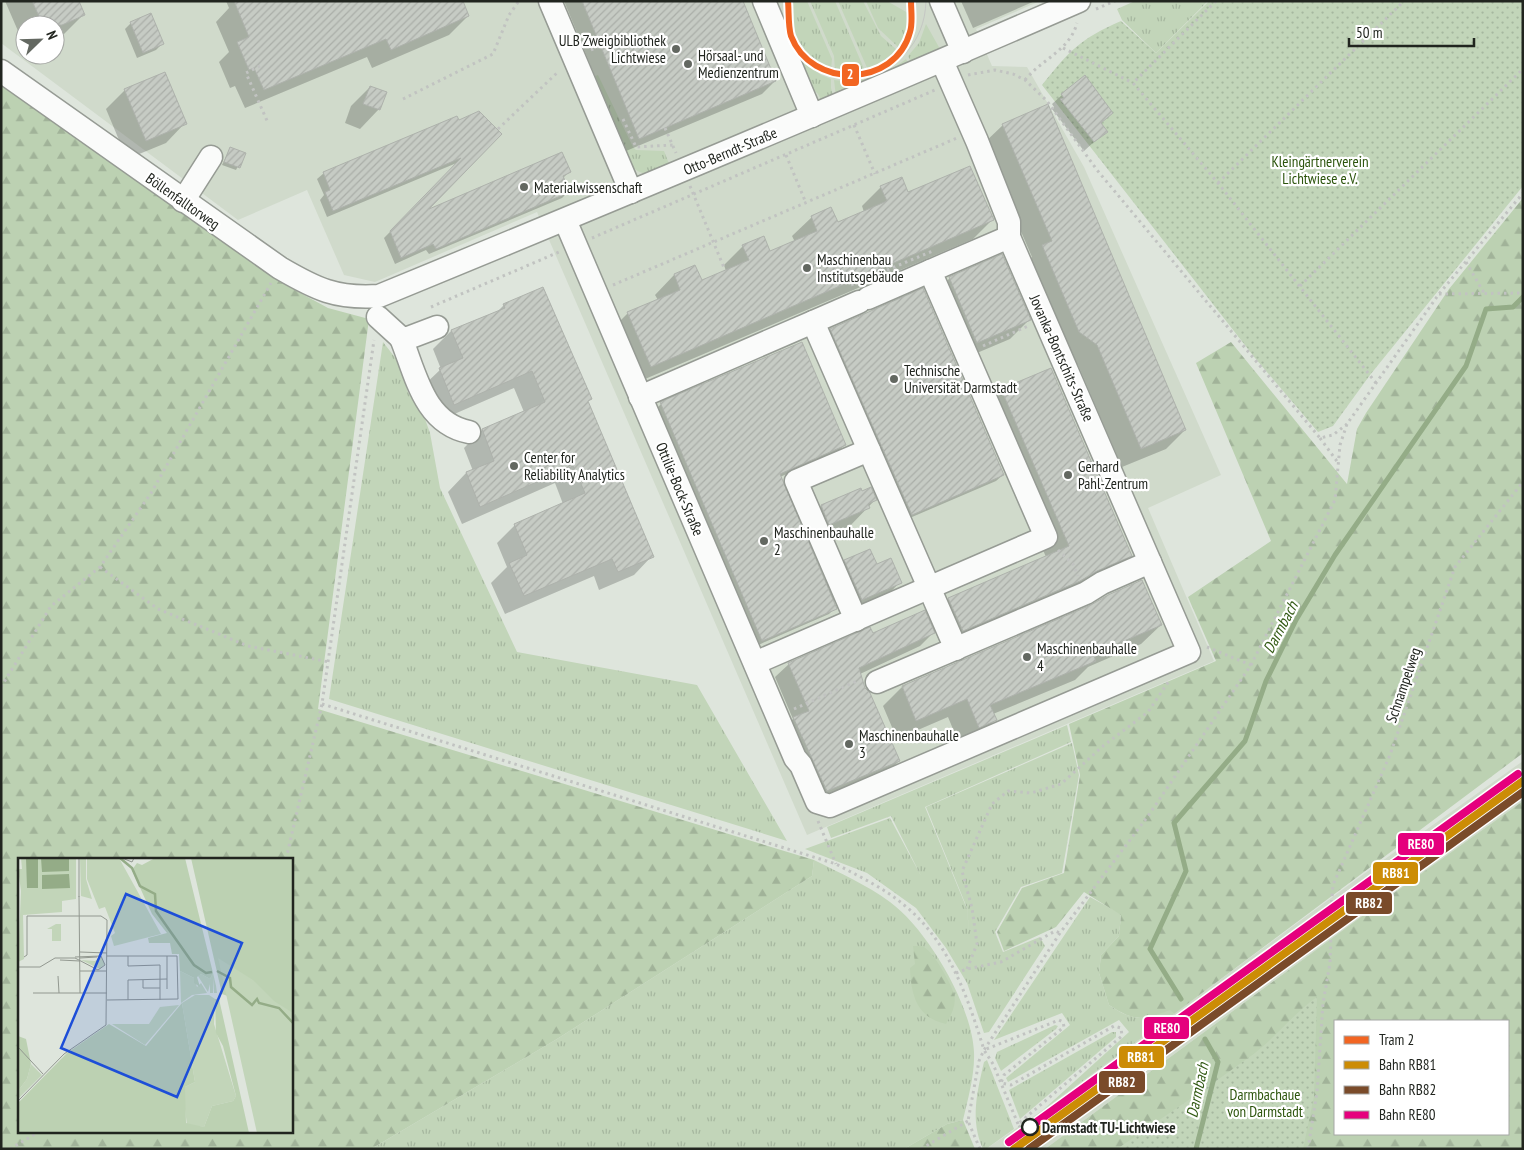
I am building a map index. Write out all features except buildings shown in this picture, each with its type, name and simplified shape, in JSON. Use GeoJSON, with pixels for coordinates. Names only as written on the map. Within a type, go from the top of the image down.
{"type":"FeatureCollection","features":[{"type":"Feature","properties":{"kind":"street"},"geometry":{"type":"LineString","coordinates":[[550,1],[631,192]]}},
{"type":"Feature","properties":{"kind":"street"},"geometry":{"type":"LineString","coordinates":[[764,1],[812,116]]}},
{"type":"Feature","properties":{"kind":"street"},"geometry":{"type":"LineString","coordinates":[[941,1],[963,52]]}},
{"type":"Feature","properties":{"kind":"street","name":"Otto-Berndt-Straße"},"geometry":{"type":"LineString","coordinates":[[378,306],[565,220],[631,192],[963,52],[1079,9]]}},
{"type":"Feature","properties":{"kind":"street","name":"Jovanka-Bontschits-Straße"},"geometry":{"type":"LineString","coordinates":[[942,62],[973,132],[1009,222],[1009,237],[1189,652]]}},
{"type":"Feature","properties":{"kind":"street","name":"Böllenfalltorweg"},"geometry":{"type":"LineString","coordinates":[[1,71],[280,268],[317,288],[378,306]]}},
{"type":"Feature","properties":{"kind":"street"},"geometry":{"type":"LineString","coordinates":[[183,201],[211,157]]}},
{"type":"Feature","properties":{"kind":"street","name":"Ottilie-Bock-Straße"},"geometry":{"type":"LineString","coordinates":[[565,220],[795,758],[801,765],[817,802],[830,806],[1189,652]]}},
{"type":"Feature","properties":{"kind":"street"},"geometry":{"type":"LineString","coordinates":[[640,397],[813,322],[859,295],[930,271],[1009,237]]}},
{"type":"Feature","properties":{"kind":"street"},"geometry":{"type":"LineString","coordinates":[[755,663],[1046,537],[930,271]]}},
{"type":"Feature","properties":{"kind":"street"},"geometry":{"type":"LineString","coordinates":[[378,306],[401,338],[433,411],[448,426],[469,432]]}},
{"type":"Feature","properties":{"kind":"street"},"geometry":{"type":"LineString","coordinates":[[401,338],[408,338],[432,318]]}},
{"type":"Feature","properties":{"kind":"street"},"geometry":{"type":"LineString","coordinates":[[813,322],[956,649]]}},
{"type":"Feature","properties":{"kind":"street"},"geometry":{"type":"LineString","coordinates":[[856,620],[796,481],[869,450]]}},
{"type":"Feature","properties":{"kind":"street"},"geometry":{"type":"LineString","coordinates":[[877,682],[956,649],[1150,562]]}},
{"type":"Feature","properties":{"kind":"path"},"geometry":{"type":"LineString","coordinates":[[403,99],[493,54],[509,15],[519,1]]}},
{"type":"Feature","properties":{"kind":"path"},"geometry":{"type":"LineString","coordinates":[[1133,83],[1216,1]]}},
{"type":"Feature","properties":{"kind":"path"},"geometry":{"type":"LineString","coordinates":[[1218,183],[1404,1]]}},
{"type":"Feature","properties":{"kind":"path"},"geometry":{"type":"LineString","coordinates":[[1025,80],[1032,70],[1064,48],[1074,34],[1079,9]]}},
{"type":"Feature","properties":{"kind":"path"},"geometry":{"type":"LineString","coordinates":[[1064,48],[1133,83],[1218,183],[1376,383]]}},
{"type":"Feature","properties":{"kind":"path"},"geometry":{"type":"LineString","coordinates":[[498,129],[574,57]]}},
{"type":"Feature","properties":{"kind":"path"},"geometry":{"type":"LineString","coordinates":[[260,66],[246,73],[268,123]]}},
{"type":"Feature","properties":{"kind":"path"},"geometry":{"type":"LineString","coordinates":[[1300,286],[1523,69]]}},
{"type":"Feature","properties":{"kind":"path"},"geometry":{"type":"LineString","coordinates":[[432,318],[576,244],[694,195],[968,75],[995,70],[1012,74],[1025,80],[1047,101],[1097,170],[1320,438],[1340,465]]}},
{"type":"Feature","properties":{"kind":"path"},"geometry":{"type":"LineString","coordinates":[[621,114],[636,147],[673,146]]}},
{"type":"Feature","properties":{"kind":"path"},"geometry":{"type":"LineString","coordinates":[[854,125],[875,174]]}},
{"type":"Feature","properties":{"kind":"path"},"geometry":{"type":"LineString","coordinates":[[665,128],[680,162]]}},
{"type":"Feature","properties":{"kind":"path"},"geometry":{"type":"LineString","coordinates":[[596,292],[973,132]]}},
{"type":"Feature","properties":{"kind":"path"},"geometry":{"type":"LineString","coordinates":[[786,155],[806,202]]}},
{"type":"Feature","properties":{"kind":"path"},"geometry":{"type":"LineString","coordinates":[[687,179],[725,270]]}},
{"type":"Feature","properties":{"kind":"path"},"geometry":{"type":"LineString","coordinates":[[1320,438],[1333,435],[1347,424],[1439,294],[1523,193]]}},
{"type":"Feature","properties":{"kind":"path"},"geometry":{"type":"LineString","coordinates":[[859,295],[935,250]]}},
{"type":"Feature","properties":{"kind":"path"},"geometry":{"type":"LineString","coordinates":[[1466,262],[1484,293]]}},
{"type":"Feature","properties":{"kind":"path"},"geometry":{"type":"LineString","coordinates":[[1,687],[51,606],[100,566],[151,492],[280,268]]}},
{"type":"Feature","properties":{"kind":"path"},"geometry":{"type":"LineString","coordinates":[[1439,294],[1522,292]]}},
{"type":"Feature","properties":{"kind":"path"},"geometry":{"type":"LineString","coordinates":[[286,858],[322,704],[329,662],[378,306]]}},
{"type":"Feature","properties":{"kind":"path"},"geometry":{"type":"LineString","coordinates":[[966,353],[1045,319]]}},
{"type":"Feature","properties":{"kind":"path"},"geometry":{"type":"LineString","coordinates":[[980,1149],[968,1121],[979,1061],[984,1050],[1060,933],[1148,816],[1252,665],[1335,500],[1340,465],[1340,445],[1347,424]]}},
{"type":"Feature","properties":{"kind":"path","name":"Schnampelweg"},"geometry":{"type":"LineString","coordinates":[[1331,909],[1333,885],[1390,755],[1455,567],[1523,482]]}},
{"type":"Feature","properties":{"kind":"path"},"geometry":{"type":"LineString","coordinates":[[100,566],[158,609],[248,646],[329,662]]}},
{"type":"Feature","properties":{"kind":"path"},"geometry":{"type":"LineString","coordinates":[[967,969],[977,944],[972,908],[962,871],[992,804],[1008,791],[1031,792],[1061,784],[1103,746],[1148,712],[1189,652],[1201,645],[1252,665]]}},
{"type":"Feature","properties":{"kind":"path"},"geometry":{"type":"LineString","coordinates":[[777,716],[866,678],[877,682]]}},
{"type":"Feature","properties":{"kind":"path"},"geometry":{"type":"LineString","coordinates":[[322,704],[836,864],[876,885],[906,906],[932,934],[956,973],[968,1000],[984,1050],[1001,1083],[1018,1124],[1026,1134]]}},
{"type":"Feature","properties":{"kind":"path"},"geometry":{"type":"LineString","coordinates":[[956,973],[1002,962],[1055,930],[1060,933]]}},
{"type":"Feature","properties":{"kind":"path"},"geometry":{"type":"LineString","coordinates":[[1308,1149],[1317,1092],[1323,1003],[1330,963],[1332,931]]}},
{"type":"Feature","properties":{"kind":"path"},"geometry":{"type":"LineString","coordinates":[[984,1050],[1058,1020],[1063,1022],[1064,1027],[1004,1075],[1001,1083]]}},
{"type":"Feature","properties":{"kind":"path"},"geometry":{"type":"LineString","coordinates":[[1001,1083],[1011,1085],[1114,1026],[1121,1028],[1122,1036],[1018,1124]]}},
{"type":"Feature","properties":{"kind":"path"},"geometry":{"type":"LineString","coordinates":[[920,1149],[968,1121]]}},
{"type":"Feature","properties":{"kind":"path"},"geometry":{"type":"LineString","coordinates":[[10,1149],[38,1132]]}},
{"type":"Feature","properties":{"kind":"shaded area","name":"Technische Universität Darmstadt"},"geometry":{"type":"Polygon","coordinates":[[[1,1],[1040,1],[976,29],[992,66],[1027,67],[1084,167],[1221,475],[1148,508],[1214,661],[807,835],[537,212],[375,282],[344,275],[307,190],[238,220],[30,65],[65,65],[65,15],[15,15],[15,53],[1,43],[1,1]]]}},
{"type":"Feature","properties":{"kind":"shaded area"},"geometry":{"type":"Polygon","coordinates":[[[1523,761],[1523,801],[1380,903],[1045,1149],[986,1149],[1043,1110],[1361,876],[1523,761]]]}},
{"type":"Feature","properties":{"kind":"green space"},"geometry":{"type":"Polygon","coordinates":[[[793,1],[807,1],[832,59],[831,70],[812,59],[799,43],[792,23],[793,1]]]}},
{"type":"Feature","properties":{"kind":"green space"},"geometry":{"type":"Polygon","coordinates":[[[810,1],[835,1],[865,71],[851,73],[835,71],[834,56],[810,1]]]}},
{"type":"Feature","properties":{"kind":"green space"},"geometry":{"type":"Polygon","coordinates":[[[838,1],[863,1],[881,36],[897,50],[885,62],[868,70],[838,1]]]}},
{"type":"Feature","properties":{"kind":"green space"},"geometry":{"type":"Polygon","coordinates":[[[866,1],[887,1],[908,13],[907,29],[898,47],[878,28],[866,1]]]}},
{"type":"Feature","properties":{"kind":"green space"},"geometry":{"type":"Polygon","coordinates":[[[1135,1],[1208,1],[1156,53],[1122,20],[1117,9],[1135,1]]]}},
{"type":"Feature","properties":{"kind":"green space","name":"Kleingärtnerverein Lichtwiese e.V."},"geometry":{"type":"Polygon","coordinates":[[[1209,1],[1523,1],[1523,186],[1370,375],[1333,426],[1318,432],[1255,358],[1042,85],[1068,54],[1085,40],[1121,21],[1156,53],[1209,1]]]}},
{"type":"Feature","properties":{"kind":"green space"},"geometry":{"type":"Polygon","coordinates":[[[926,24],[940,49],[912,64],[908,56],[919,43],[926,24]]]}},
{"type":"Feature","properties":{"kind":"green space"},"geometry":{"type":"Polygon","coordinates":[[[799,58],[821,75],[831,79],[834,98],[823,103],[818,94],[808,84],[799,58]]]}},
{"type":"Feature","properties":{"kind":"green space"},"geometry":{"type":"Polygon","coordinates":[[[906,59],[910,66],[836,97],[834,80],[863,80],[881,74],[906,59]]]}},
{"type":"Feature","properties":{"kind":"green space"},"geometry":{"type":"Polygon","coordinates":[[[598,75],[633,147],[636,150],[664,151],[670,166],[648,174],[639,171],[628,163],[590,78],[598,75]]]}},
{"type":"Feature","properties":{"kind":"green space"},"geometry":{"type":"Polygon","coordinates":[[[1,85],[280,282],[328,308],[369,319],[318,709],[814,860],[812,876],[557,1039],[371,1149],[1,1149],[1,85]]]}},
{"type":"Feature","properties":{"kind":"green space"},"geometry":{"type":"Polygon","coordinates":[[[1523,198],[1523,753],[1174,1014],[1170,1010],[1138,1018],[1125,1014],[1109,1005],[1099,973],[1101,955],[1119,936],[1121,915],[1084,892],[1056,927],[1004,951],[997,932],[1022,888],[1064,873],[1080,775],[1069,724],[1216,661],[1188,597],[1271,541],[1196,363],[1231,342],[1347,484],[1357,429],[1366,413],[1449,289],[1523,198]]]}},
{"type":"Feature","properties":{"kind":"green space"},"geometry":{"type":"Polygon","coordinates":[[[383,342],[397,360],[408,392],[425,419],[430,433],[440,488],[517,652],[697,685],[787,841],[329,699],[383,342]]]}},
{"type":"Feature","properties":{"kind":"green space"},"geometry":{"type":"Polygon","coordinates":[[[1067,725],[1071,742],[925,807],[967,909],[970,942],[967,908],[926,807],[1072,743],[1079,775],[1062,873],[1021,887],[995,932],[1003,952],[1040,937],[1045,946],[989,1032],[984,1033],[967,983],[946,948],[916,908],[867,873],[805,849],[890,818],[921,876],[891,816],[831,838],[827,827],[1067,725]]]}},
{"type":"Feature","properties":{"kind":"green space"},"geometry":{"type":"Polygon","coordinates":[[[1523,801],[1523,1149],[1045,1149],[1380,903],[1523,801]]]}},
{"type":"Feature","properties":{"kind":"green space"},"geometry":{"type":"Polygon","coordinates":[[[814,860],[863,885],[890,902],[919,931],[946,970],[965,1013],[974,1052],[972,1078],[963,1120],[947,1124],[904,1149],[371,1149],[557,1039],[812,876],[814,860]]]}},
{"type":"Feature","properties":{"kind":"green space"},"geometry":{"type":"Polygon","coordinates":[[[1090,897],[1121,914],[1119,936],[1101,955],[1099,973],[1109,1005],[1125,1014],[1138,1017],[1153,1016],[1170,1009],[1174,1014],[1043,1110],[1129,1032],[1119,1020],[1008,1082],[1006,1078],[1070,1025],[1062,1013],[994,1040],[1090,897]]]}},
{"type":"Feature","properties":{"kind":"green space"},"geometry":{"type":"Polygon","coordinates":[[[913,946],[922,946],[928,950],[942,969],[952,989],[955,998],[954,1006],[946,1024],[928,1017],[922,1011],[914,996],[910,968],[915,964],[913,946]]]}},
{"type":"Feature","properties":{"kind":"green space","name":"Darmbachaue von Darmstadt"},"geometry":{"type":"Polygon","coordinates":[[[1317,997],[1314,1096],[1303,1149],[1117,1149],[1255,1053],[1317,997]]]}},
{"type":"Feature","properties":{"kind":"green space"},"geometry":{"type":"Polygon","coordinates":[[[1055,1025],[1058,1026],[1056,1029],[1001,1071],[995,1058],[997,1052],[1055,1025]]]}},
{"type":"Feature","properties":{"kind":"green space"},"geometry":{"type":"Polygon","coordinates":[[[1112,1032],[1116,1032],[1116,1037],[1020,1119],[1009,1090],[1112,1032]]]}},
{"type":"Feature","properties":{"kind":"green space"},"geometry":{"type":"Polygon","coordinates":[[[987,1060],[1014,1129],[986,1149],[983,1149],[977,1127],[976,1106],[984,1062],[987,1060]]]}},
{"type":"Feature","properties":{"kind":"green space"},"geometry":{"type":"Polygon","coordinates":[[[963,1120],[975,1149],[904,1149],[947,1124],[963,1120]]]}},
{"type":"Feature","properties":{"kind":"waterway","name":"Darmbach"},"geometry":{"type":"LineString","coordinates":[[1181,999],[1150,949],[1186,871],[1174,823],[1245,741],[1266,681],[1296,620],[1335,555],[1466,366],[1486,309],[1513,307],[1523,297]]}},
{"type":"Feature","properties":{"kind":"waterway","name":"Darmbach"},"geometry":{"type":"LineString","coordinates":[[1196,1149],[1218,1062],[1205,1039]]}},
{"type":"Feature","properties":{"kind":"tram line","name":"2"},"geometry":{"type":"LineString","coordinates":[[788,1],[791,36],[801,53],[816,66],[833,73],[852,75],[871,72],[888,64],[901,50],[911,28],[911,1]]}},
{"type":"Feature","properties":{"kind":"tram line"},"geometry":{"type":"LineString","coordinates":[[853,77],[868,75],[882,70],[905,54],[914,43],[920,31],[926,1]]}},
{"type":"Feature","properties":{"kind":"rail line","name":"RE80"},"geometry":{"type":"LineString","coordinates":[[1009,1142],[1518,774]]}},
{"type":"Feature","properties":{"kind":"rail line","name":"RB81"},"geometry":{"type":"LineString","coordinates":[[1014,1149],[1523,781]]}},
{"type":"Feature","properties":{"kind":"rail line","name":"RB82"},"geometry":{"type":"LineString","coordinates":[[1029,1149],[1523,792]]}},
{"type":"Feature","properties":{"kind":"place","name":"ULB Zweigbibliothek Lichtwiese"},"geometry":{"type":"Point","coordinates":[676,49]}},
{"type":"Feature","properties":{"kind":"place","name":"Hörsaal- und Medienzentrum"},"geometry":{"type":"Point","coordinates":[688,64]}},
{"type":"Feature","properties":{"kind":"place","name":"Materialwissenschaft"},"geometry":{"type":"Point","coordinates":[524,187]}},
{"type":"Feature","properties":{"kind":"place","name":"Maschinenbau Institutsgebäude"},"geometry":{"type":"Point","coordinates":[807,268]}},
{"type":"Feature","properties":{"kind":"place","name":"Technische Universität Darmstadt"},"geometry":{"type":"Point","coordinates":[894,379]}},
{"type":"Feature","properties":{"kind":"place","name":"Center for Reliability Analytics"},"geometry":{"type":"Point","coordinates":[514,466]}},
{"type":"Feature","properties":{"kind":"place","name":"Gerhard Pahl-Zentrum"},"geometry":{"type":"Point","coordinates":[1068,475]}},
{"type":"Feature","properties":{"kind":"place","name":"Maschinenbauhalle 2"},"geometry":{"type":"Point","coordinates":[764,541]}},
{"type":"Feature","properties":{"kind":"place","name":"Maschinenbauhalle 4"},"geometry":{"type":"Point","coordinates":[1027,657]}},
{"type":"Feature","properties":{"kind":"place","name":"Maschinenbauhalle 3"},"geometry":{"type":"Point","coordinates":[849,744]}},
{"type":"Feature","properties":{"kind":"place","name":"Darmstadt TU-Lichtwiese"},"geometry":{"type":"Point","coordinates":[1030,1127]}}]}
